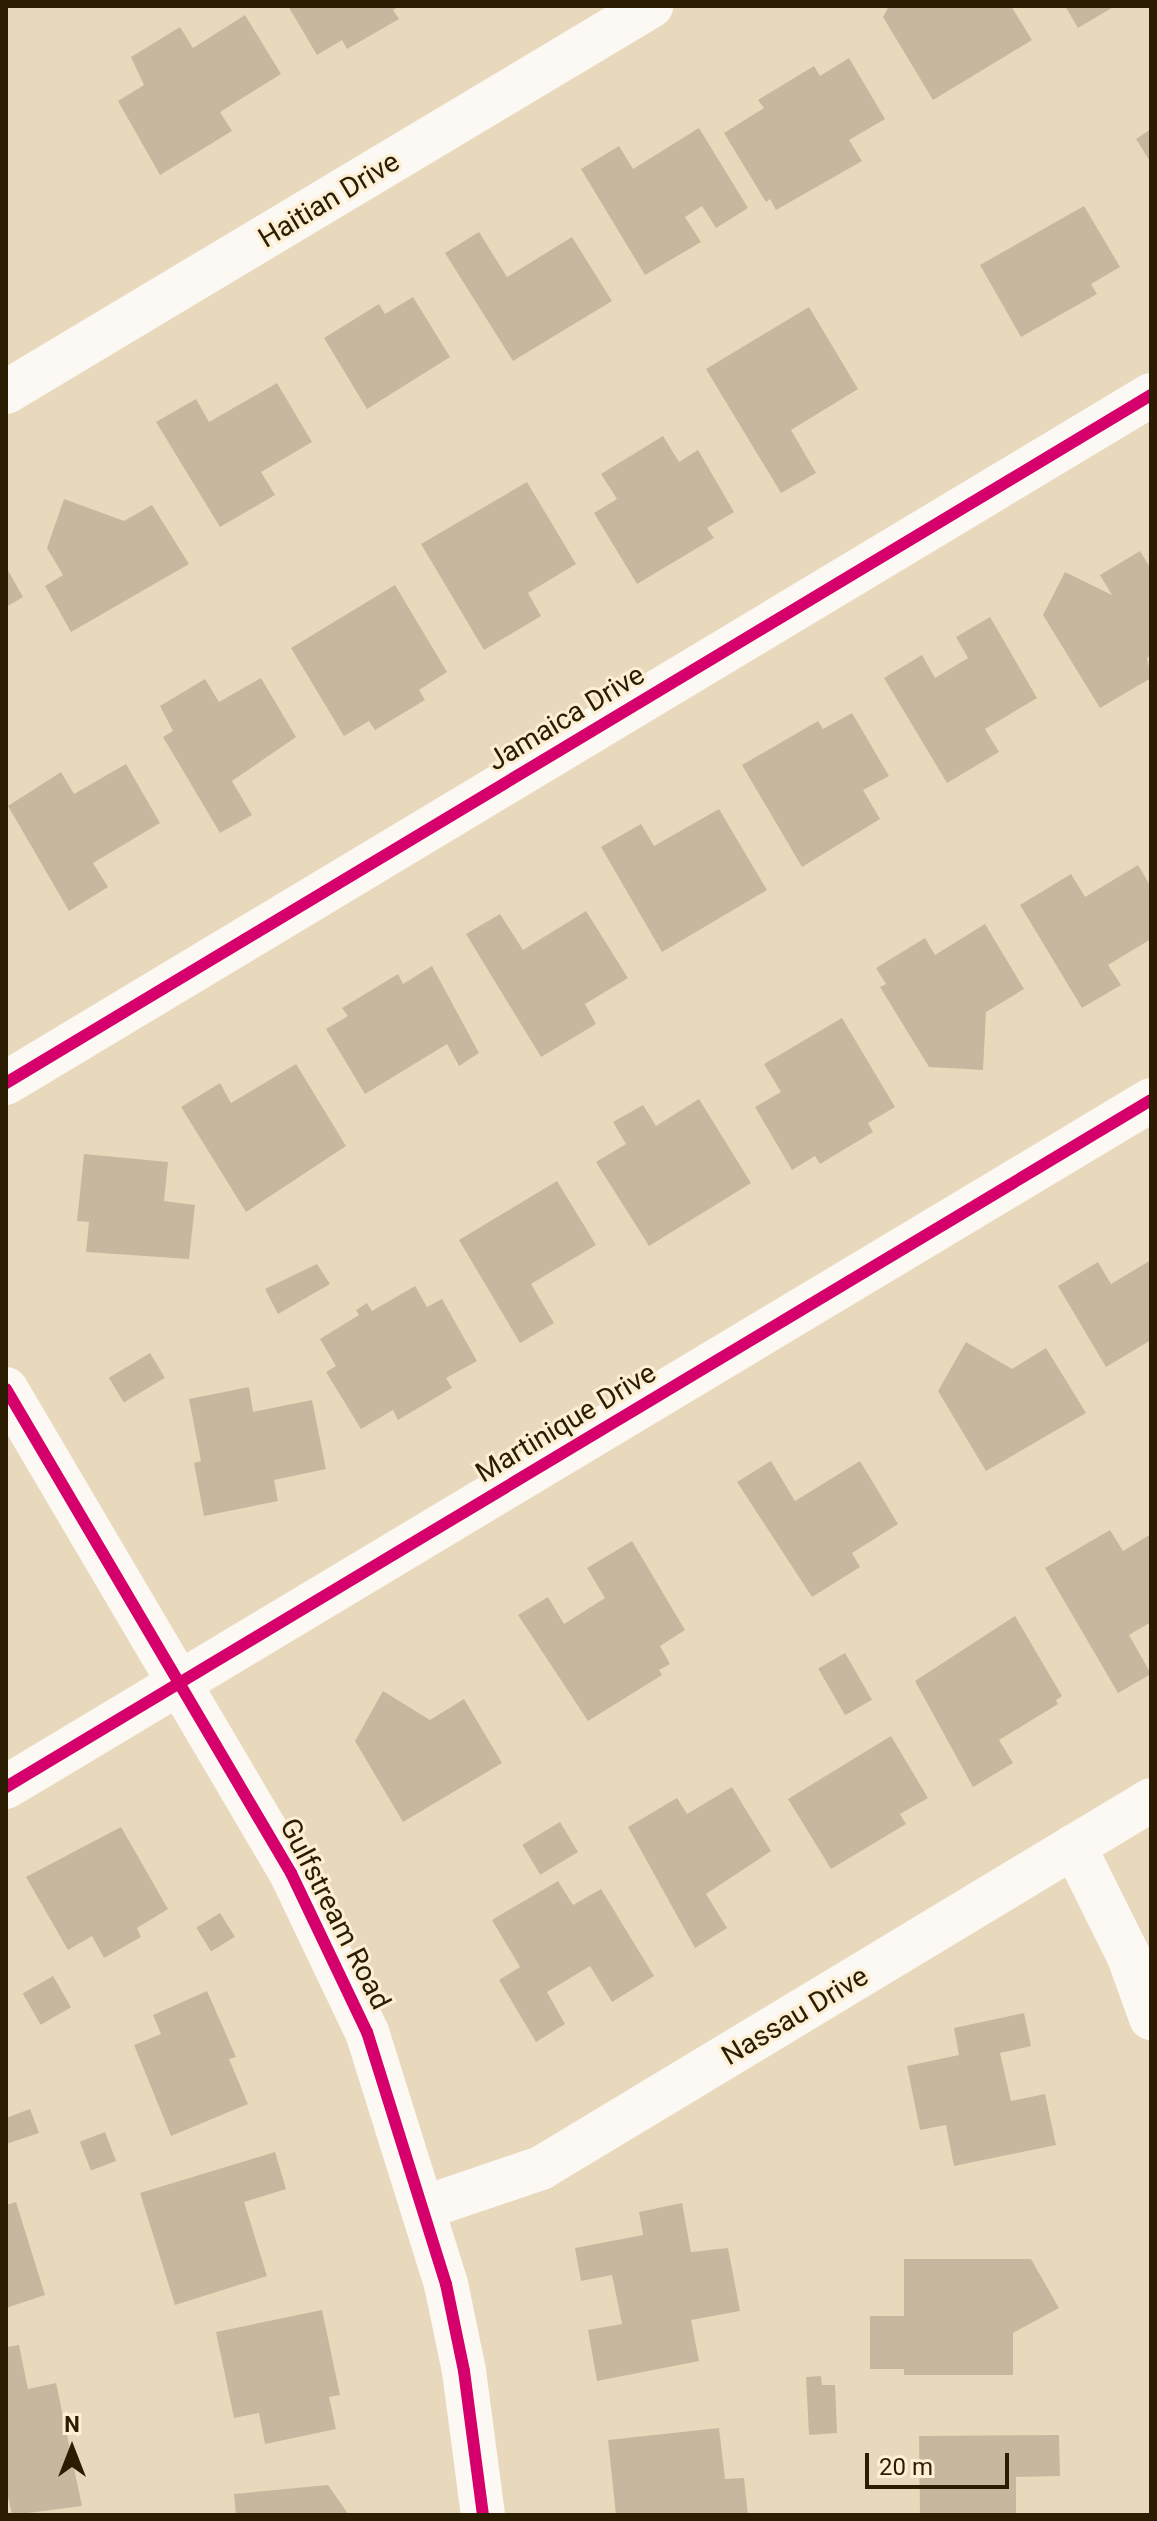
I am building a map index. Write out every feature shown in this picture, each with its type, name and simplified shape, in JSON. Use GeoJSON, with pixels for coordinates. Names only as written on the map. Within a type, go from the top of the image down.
{"type":"FeatureCollection","features":[{"type":"Feature","properties":{"kind":"street","name":"Haitian Drive"},"geometry":{"type":"LineString","coordinates":[[6,392],[651,6]]}},
{"type":"Feature","properties":{"kind":"street","name":"Jamaica Drive"},"geometry":{"type":"LineString","coordinates":[[6,1083],[1151,395]]}},
{"type":"Feature","properties":{"kind":"street","name":"Martinique Drive"},"geometry":{"type":"LineString","coordinates":[[6,1787],[1151,1100]]}},
{"type":"Feature","properties":{"kind":"street","name":"Gulfstream Road"},"geometry":{"type":"LineString","coordinates":[[6,1389],[182,1682],[333,1954],[367,2032],[426,2207],[464,2371],[483,2515]]}},
{"type":"Feature","properties":{"kind":"street","name":"Nassau Drive"},"geometry":{"type":"LineString","coordinates":[[426,2207],[541,2168],[1151,1800]]}},
{"type":"Feature","properties":{"kind":"street"},"geometry":{"type":"LineString","coordinates":[[1074,1846],[1129,1957],[1151,2018]]}},
{"type":"Feature","properties":{"kind":"building"},"geometry":{"type":"Polygon","coordinates":[[[288,6],[399,6],[393,10],[399,19],[347,49],[342,40],[317,55],[288,6]]]}},
{"type":"Feature","properties":{"kind":"building"},"geometry":{"type":"Polygon","coordinates":[[[889,6],[1011,6],[1032,40],[933,100],[883,17],[889,6]]]}},
{"type":"Feature","properties":{"kind":"building"},"geometry":{"type":"Polygon","coordinates":[[[1065,6],[1115,6],[1078,28],[1065,6]]]}},
{"type":"Feature","properties":{"kind":"building"},"geometry":{"type":"Polygon","coordinates":[[[245,15],[281,74],[220,112],[232,131],[160,175],[118,101],[144,85],[131,57],[180,27],[193,48],[245,15]]]}},
{"type":"Feature","properties":{"kind":"building"},"geometry":{"type":"Polygon","coordinates":[[[849,58],[885,119],[849,140],[862,161],[776,210],[770,199],[766,202],[724,133],[764,108],[758,100],[814,66],[820,76],[849,58]]]}},
{"type":"Feature","properties":{"kind":"building"},"geometry":{"type":"Polygon","coordinates":[[[699,128],[748,208],[716,228],[702,206],[685,217],[701,242],[645,275],[581,169],[619,146],[633,169],[699,128]]]}},
{"type":"Feature","properties":{"kind":"building"},"geometry":{"type":"Polygon","coordinates":[[[1151,129],[1151,163],[1136,139],[1151,129]]]}},
{"type":"Feature","properties":{"kind":"building"},"geometry":{"type":"Polygon","coordinates":[[[1084,206],[1120,267],[1091,284],[1097,294],[1021,337],[980,265],[1084,206]]]}},
{"type":"Feature","properties":{"kind":"building"},"geometry":{"type":"Polygon","coordinates":[[[479,232],[507,277],[572,237],[612,301],[513,361],[445,253],[479,232]]]}},
{"type":"Feature","properties":{"kind":"building"},"geometry":{"type":"Polygon","coordinates":[[[413,297],[450,357],[367,409],[324,338],[379,304],[385,314],[413,297]]]}},
{"type":"Feature","properties":{"kind":"building"},"geometry":{"type":"Polygon","coordinates":[[[809,307],[858,389],[791,430],[816,473],[781,493],[706,369],[809,307]]]}},
{"type":"Feature","properties":{"kind":"building"},"geometry":{"type":"Polygon","coordinates":[[[277,383],[312,442],[261,472],[275,495],[220,527],[156,422],[196,399],[209,422],[277,383]]]}},
{"type":"Feature","properties":{"kind":"building"},"geometry":{"type":"Polygon","coordinates":[[[663,436],[679,462],[698,450],[734,512],[707,528],[714,538],[637,584],[594,513],[617,499],[601,474],[663,436]]]}},
{"type":"Feature","properties":{"kind":"building"},"geometry":{"type":"Polygon","coordinates":[[[527,482],[576,564],[528,593],[541,616],[484,650],[421,544],[527,482]]]}},
{"type":"Feature","properties":{"kind":"building"},"geometry":{"type":"Polygon","coordinates":[[[64,499],[124,521],[152,505],[189,564],[71,632],[45,586],[63,575],[47,548],[64,499]]]}},
{"type":"Feature","properties":{"kind":"building"},"geometry":{"type":"Polygon","coordinates":[[[1140,551],[1151,569],[1151,655],[1147,658],[1151,678],[1100,708],[1043,615],[1065,572],[1112,595],[1100,575],[1140,551]]]}},
{"type":"Feature","properties":{"kind":"building"},"geometry":{"type":"Polygon","coordinates":[[[6,567],[23,597],[6,607],[6,567]]]}},
{"type":"Feature","properties":{"kind":"building"},"geometry":{"type":"Polygon","coordinates":[[[395,585],[447,672],[419,690],[425,700],[375,730],[369,721],[344,736],[291,648],[395,585]]]}},
{"type":"Feature","properties":{"kind":"building"},"geometry":{"type":"Polygon","coordinates":[[[990,617],[1037,698],[985,729],[999,752],[947,783],[884,678],[922,655],[935,678],[968,658],[956,637],[990,617]]]}},
{"type":"Feature","properties":{"kind":"building"},"geometry":{"type":"Polygon","coordinates":[[[261,678],[296,737],[232,781],[252,815],[220,833],[163,737],[173,731],[160,706],[205,679],[219,702],[261,678]]]}},
{"type":"Feature","properties":{"kind":"building"},"geometry":{"type":"Polygon","coordinates":[[[852,713],[889,776],[863,790],[880,819],[802,867],[742,765],[818,721],[823,729],[852,713]]]}},
{"type":"Feature","properties":{"kind":"building"},"geometry":{"type":"Polygon","coordinates":[[[126,764],[160,823],[93,863],[108,887],[69,911],[8,806],[61,772],[74,794],[126,764]]]}},
{"type":"Feature","properties":{"kind":"building"},"geometry":{"type":"Polygon","coordinates":[[[719,809],[767,890],[662,952],[601,847],[641,824],[654,846],[719,809]]]}},
{"type":"Feature","properties":{"kind":"building"},"geometry":{"type":"Polygon","coordinates":[[[1138,865],[1151,887],[1151,939],[1108,965],[1121,985],[1082,1008],[1020,905],[1071,874],[1085,897],[1138,865]]]}},
{"type":"Feature","properties":{"kind":"building"},"geometry":{"type":"Polygon","coordinates":[[[586,911],[628,978],[585,1004],[596,1024],[541,1057],[466,934],[500,914],[523,950],[586,911]]]}},
{"type":"Feature","properties":{"kind":"building"},"geometry":{"type":"Polygon","coordinates":[[[985,924],[1024,989],[986,1012],[983,1070],[929,1067],[880,987],[886,984],[876,968],[925,938],[935,955],[985,924]]]}},
{"type":"Feature","properties":{"kind":"building"},"geometry":{"type":"Polygon","coordinates":[[[432,966],[479,1053],[459,1066],[447,1044],[365,1094],[326,1029],[348,1016],[342,1008],[398,974],[403,984],[432,966]]]}},
{"type":"Feature","properties":{"kind":"building"},"geometry":{"type":"Polygon","coordinates":[[[842,1018],[895,1107],[868,1123],[873,1132],[820,1164],[815,1156],[792,1170],[755,1107],[781,1092],[764,1064],[842,1018]]]}},
{"type":"Feature","properties":{"kind":"building"},"geometry":{"type":"Polygon","coordinates":[[[296,1064],[346,1146],[246,1212],[181,1107],[220,1083],[231,1103],[296,1064]]]}},
{"type":"Feature","properties":{"kind":"building"},"geometry":{"type":"Polygon","coordinates":[[[699,1099],[751,1183],[649,1246],[596,1162],[626,1144],[613,1122],[643,1105],[656,1126],[699,1099]]]}},
{"type":"Feature","properties":{"kind":"building"},"geometry":{"type":"Polygon","coordinates":[[[84,1154],[168,1162],[164,1201],[195,1205],[189,1259],[86,1252],[89,1222],[77,1221],[84,1154]]]}},
{"type":"Feature","properties":{"kind":"building"},"geometry":{"type":"Polygon","coordinates":[[[557,1181],[596,1245],[531,1284],[554,1323],[520,1343],[459,1240],[557,1181]]]}},
{"type":"Feature","properties":{"kind":"building"},"geometry":{"type":"Polygon","coordinates":[[[1151,1260],[1151,1340],[1106,1367],[1058,1286],[1098,1262],[1111,1284],[1151,1260]]]}},
{"type":"Feature","properties":{"kind":"building"},"geometry":{"type":"Polygon","coordinates":[[[317,1264],[330,1284],[278,1314],[265,1289],[317,1264]]]}},
{"type":"Feature","properties":{"kind":"building"},"geometry":{"type":"Polygon","coordinates":[[[415,1286],[427,1307],[442,1299],[477,1361],[446,1378],[452,1388],[398,1420],[393,1410],[361,1429],[326,1372],[336,1366],[320,1339],[359,1315],[356,1310],[367,1303],[372,1311],[415,1286]]]}},
{"type":"Feature","properties":{"kind":"building"},"geometry":{"type":"Polygon","coordinates":[[[966,1342],[1012,1369],[1046,1348],[1086,1413],[986,1471],[938,1391],[966,1342]]]}},
{"type":"Feature","properties":{"kind":"building"},"geometry":{"type":"Polygon","coordinates":[[[150,1353],[165,1378],[124,1403],[109,1378],[150,1353]]]}},
{"type":"Feature","properties":{"kind":"building"},"geometry":{"type":"Polygon","coordinates":[[[249,1387],[253,1412],[312,1400],[326,1469],[274,1480],[278,1501],[204,1516],[194,1463],[201,1461],[189,1399],[249,1387]]]}},
{"type":"Feature","properties":{"kind":"building"},"geometry":{"type":"Polygon","coordinates":[[[771,1461],[795,1501],[860,1461],[898,1524],[852,1553],[860,1567],[812,1597],[737,1482],[771,1461]]]}},
{"type":"Feature","properties":{"kind":"building"},"geometry":{"type":"Polygon","coordinates":[[[1110,1530],[1123,1551],[1151,1534],[1151,1622],[1129,1635],[1151,1674],[1118,1693],[1045,1568],[1110,1530]]]}},
{"type":"Feature","properties":{"kind":"building"},"geometry":{"type":"Polygon","coordinates":[[[632,1541],[685,1630],[660,1646],[670,1664],[659,1670],[662,1675],[588,1721],[518,1615],[548,1597],[564,1624],[605,1598],[587,1568],[632,1541]]]}},
{"type":"Feature","properties":{"kind":"building"},"geometry":{"type":"Polygon","coordinates":[[[1015,1616],[1062,1696],[1056,1700],[1058,1704],[999,1740],[1013,1763],[973,1787],[915,1681],[1015,1616]]]}},
{"type":"Feature","properties":{"kind":"building"},"geometry":{"type":"Polygon","coordinates":[[[845,1653],[872,1700],[845,1715],[818,1668],[845,1653]]]}},
{"type":"Feature","properties":{"kind":"building"},"geometry":{"type":"Polygon","coordinates":[[[383,1691],[430,1720],[464,1699],[502,1763],[403,1822],[355,1741],[383,1691]]]}},
{"type":"Feature","properties":{"kind":"building"},"geometry":{"type":"Polygon","coordinates":[[[891,1736],[928,1798],[900,1814],[906,1824],[831,1869],[788,1799],[891,1736]]]}},
{"type":"Feature","properties":{"kind":"building"},"geometry":{"type":"Polygon","coordinates":[[[732,1787],[771,1851],[706,1894],[727,1928],[695,1948],[628,1827],[677,1798],[687,1814],[732,1787]]]}},
{"type":"Feature","properties":{"kind":"building"},"geometry":{"type":"Polygon","coordinates":[[[560,1822],[578,1852],[540,1875],[522,1845],[560,1822]]]}},
{"type":"Feature","properties":{"kind":"building"},"geometry":{"type":"Polygon","coordinates":[[[121,1827],[168,1909],[137,1928],[141,1937],[104,1958],[92,1936],[68,1950],[26,1877],[121,1827]]]}},
{"type":"Feature","properties":{"kind":"building"},"geometry":{"type":"Polygon","coordinates":[[[558,1881],[573,1905],[601,1889],[654,1976],[612,2002],[590,1966],[547,1992],[565,2024],[536,2042],[499,1980],[520,1967],[492,1920],[558,1881]]]}},
{"type":"Feature","properties":{"kind":"building"},"geometry":{"type":"Polygon","coordinates":[[[220,1913],[235,1937],[211,1952],[196,1928],[220,1913]]]}},
{"type":"Feature","properties":{"kind":"building"},"geometry":{"type":"Polygon","coordinates":[[[53,1976],[71,2007],[41,2025],[23,1994],[53,1976]]]}},
{"type":"Feature","properties":{"kind":"building"},"geometry":{"type":"Polygon","coordinates":[[[207,1991],[236,2057],[229,2059],[248,2104],[171,2136],[134,2045],[161,2034],[153,2015],[207,1991]]]}},
{"type":"Feature","properties":{"kind":"building"},"geometry":{"type":"Polygon","coordinates":[[[1024,2013],[1031,2046],[1000,2053],[1011,2101],[1045,2094],[1056,2145],[954,2166],[946,2125],[920,2130],[907,2066],[959,2055],[954,2028],[1024,2013]]]}},
{"type":"Feature","properties":{"kind":"building"},"geometry":{"type":"Polygon","coordinates":[[[30,2109],[39,2133],[6,2144],[6,2118],[30,2109]]]}},
{"type":"Feature","properties":{"kind":"building"},"geometry":{"type":"Polygon","coordinates":[[[105,2132],[116,2161],[91,2171],[80,2142],[105,2132]]]}},
{"type":"Feature","properties":{"kind":"building"},"geometry":{"type":"Polygon","coordinates":[[[275,2152],[286,2189],[244,2202],[267,2276],[175,2305],[140,2193],[275,2152]]]}},
{"type":"Feature","properties":{"kind":"building"},"geometry":{"type":"Polygon","coordinates":[[[16,2202],[45,2295],[6,2308],[6,2205],[16,2202]]]}},
{"type":"Feature","properties":{"kind":"building"},"geometry":{"type":"Polygon","coordinates":[[[682,2203],[691,2252],[728,2248],[740,2311],[691,2320],[699,2361],[597,2381],[588,2330],[622,2324],[612,2275],[581,2281],[575,2248],[643,2235],[639,2212],[682,2203]]]}},
{"type":"Feature","properties":{"kind":"building"},"geometry":{"type":"Polygon","coordinates":[[[904,2259],[1031,2259],[1059,2308],[1013,2333],[1013,2375],[904,2375],[904,2369],[870,2369],[870,2316],[904,2316],[904,2259]]]}},
{"type":"Feature","properties":{"kind":"building"},"geometry":{"type":"Polygon","coordinates":[[[322,2310],[340,2395],[329,2397],[336,2429],[265,2444],[259,2413],[234,2418],[216,2332],[322,2310]]]}},
{"type":"Feature","properties":{"kind":"building"},"geometry":{"type":"Polygon","coordinates":[[[19,2345],[28,2389],[56,2383],[82,2506],[12,2515],[6,2487],[6,2347],[19,2345]]]}},
{"type":"Feature","properties":{"kind":"building"},"geometry":{"type":"Polygon","coordinates":[[[821,2376],[822,2385],[835,2385],[837,2433],[809,2435],[806,2377],[821,2376]]]}},
{"type":"Feature","properties":{"kind":"building"},"geometry":{"type":"Polygon","coordinates":[[[719,2428],[725,2479],[744,2478],[748,2515],[616,2515],[608,2440],[719,2428]]]}},
{"type":"Feature","properties":{"kind":"building"},"geometry":{"type":"Polygon","coordinates":[[[1059,2435],[1060,2476],[1016,2477],[1016,2515],[920,2515],[919,2436],[1059,2435]]]}},
{"type":"Feature","properties":{"kind":"building"},"geometry":{"type":"Polygon","coordinates":[[[328,2485],[349,2515],[236,2515],[234,2494],[328,2485]]]}},
{"type":"Feature","properties":{"kind":"cycle path"},"geometry":{"type":"LineString","coordinates":[[6,1083],[1151,395]]}},
{"type":"Feature","properties":{"kind":"cycle path"},"geometry":{"type":"LineString","coordinates":[[6,1787],[1151,1100]]}},
{"type":"Feature","properties":{"kind":"cycle path"},"geometry":{"type":"LineString","coordinates":[[6,1389],[291,1873],[367,2032],[446,2284],[464,2371],[483,2515]]}}]}
